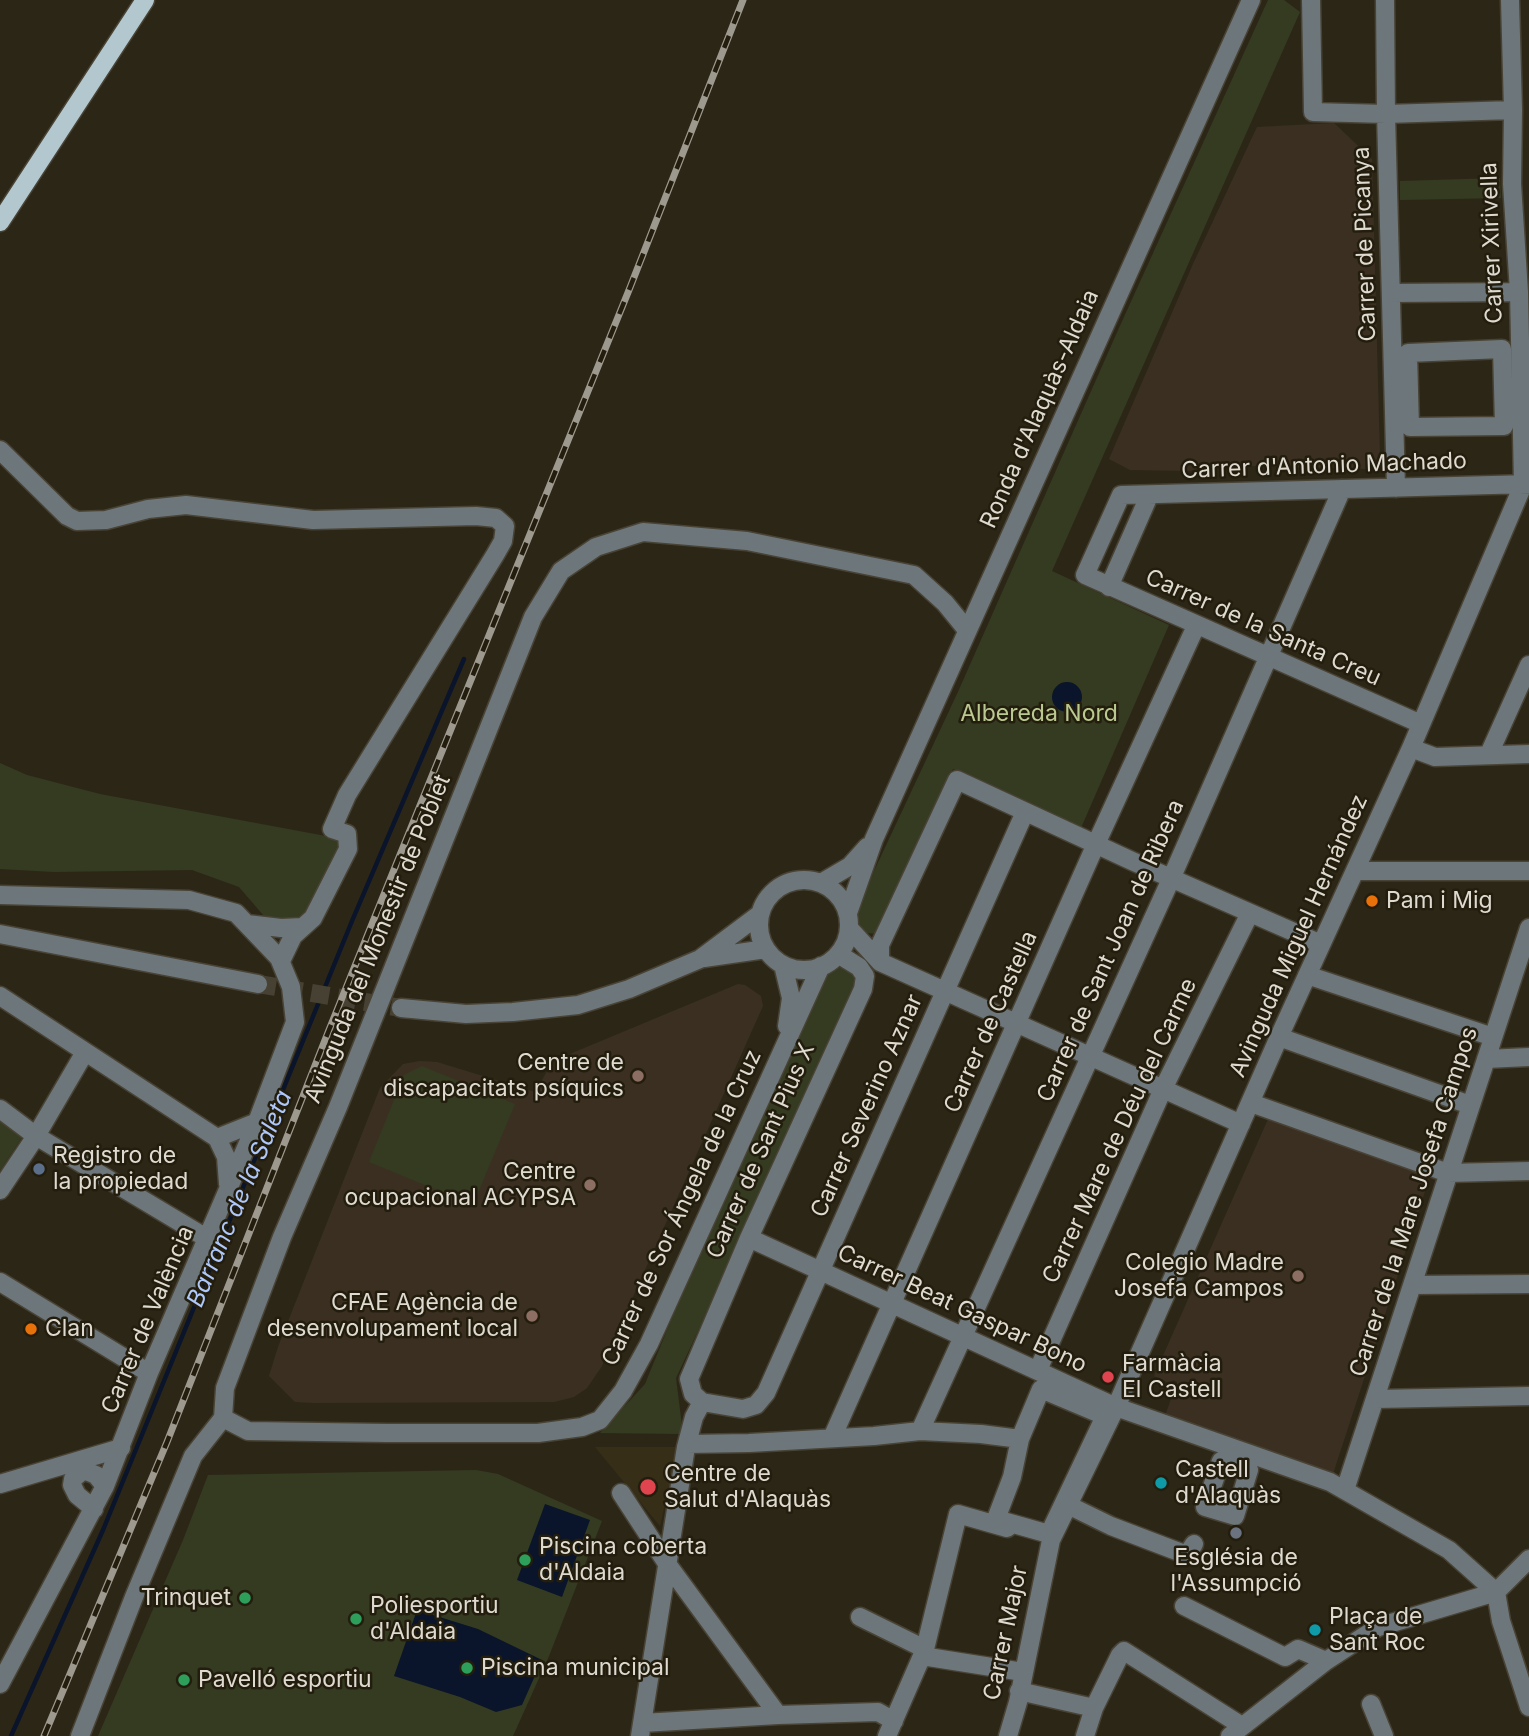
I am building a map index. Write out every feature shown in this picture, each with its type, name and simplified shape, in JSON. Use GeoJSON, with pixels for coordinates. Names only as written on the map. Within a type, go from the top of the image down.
{"type":"FeatureCollection","features":[{"type":"Feature","properties":{"kind":"main road"},"geometry":{"type":"LineString","coordinates":[[0,222],[145,0]]}},
{"type":"Feature","properties":{"kind":"street","name":"Ronda d'Alaquàs-Aldaia"},"geometry":{"type":"LineString","coordinates":[[838,954],[846,942],[848,920],[874,839],[1251,0]]}},
{"type":"Feature","properties":{"kind":"street"},"geometry":{"type":"LineString","coordinates":[[1311,0],[1313,112],[1386,114],[1513,110]]}},
{"type":"Feature","properties":{"kind":"street","name":"Carrer de Picanya"},"geometry":{"type":"LineString","coordinates":[[1385,0],[1396,488]]}},
{"type":"Feature","properties":{"kind":"street","name":"Carrer Xirivella"},"geometry":{"type":"LineString","coordinates":[[1510,0],[1513,110],[1521,180],[1519,292],[1526,485]]}},
{"type":"Feature","properties":{"kind":"street"},"geometry":{"type":"LineString","coordinates":[[1391,293],[1519,292]]}},
{"type":"Feature","properties":{"kind":"street"},"geometry":{"type":"LineString","coordinates":[[1502,349],[1504,426],[1410,427],[1408,353],[1502,349]]}},
{"type":"Feature","properties":{"kind":"street"},"geometry":{"type":"LineString","coordinates":[[0,450],[67,516],[77,521],[106,520],[148,509],[186,505],[313,520],[476,516],[496,518],[505,526],[503,541],[495,555],[347,795],[332,829],[347,834],[348,849],[313,918],[293,936],[281,961],[236,913],[189,900],[0,895]]}},
{"type":"Feature","properties":{"kind":"street","name":"Carrer d'Antonio Machado"},"geometry":{"type":"LineString","coordinates":[[1085,575],[1121,495],[1526,485]]}},
{"type":"Feature","properties":{"kind":"street","name":"Avinguda Miguel Hernández"},"geometry":{"type":"LineString","coordinates":[[1068,1505],[1116,1407],[1279,1037],[1412,748],[1526,485]]}},
{"type":"Feature","properties":{"kind":"street","name":"Carrer de Sant Joan de Ribera"},"geometry":{"type":"LineString","coordinates":[[920,1431],[1171,878],[1342,489]]}},
{"type":"Feature","properties":{"kind":"street"},"geometry":{"type":"LineString","coordinates":[[1109,587],[1149,496]]}},
{"type":"Feature","properties":{"kind":"street","name":"Avinguda del Monestir de Poblet"},"geometry":{"type":"LineString","coordinates":[[223,1418],[225,1388],[282,1237],[338,1107],[533,617],[561,571],[596,547],[643,532],[747,541],[914,575],[945,603],[967,631]]}},
{"type":"Feature","properties":{"kind":"street","name":"Carrer de la Santa Creu"},"geometry":{"type":"LineString","coordinates":[[1085,575],[1421,724]]}},
{"type":"Feature","properties":{"kind":"street","name":"Carrer de Castella"},"geometry":{"type":"LineString","coordinates":[[832,1438],[1196,626]]}},
{"type":"Feature","properties":{"kind":"street"},"geometry":{"type":"LineString","coordinates":[[1489,754],[1529,665]]}},
{"type":"Feature","properties":{"kind":"street"},"geometry":{"type":"LineString","coordinates":[[1412,748],[1435,757],[1529,754]]}},
{"type":"Feature","properties":{"kind":"street"},"geometry":{"type":"LineString","coordinates":[[880,962],[880,945],[957,780],[1321,944]]}},
{"type":"Feature","properties":{"kind":"street","name":"Carrer Severino Aznar"},"geometry":{"type":"LineString","coordinates":[[702,1402],[743,1409],[757,1405],[766,1393],[1026,812]]}},
{"type":"Feature","properties":{"kind":"street","name":"Ronda d'Alaquàs-Aldaia"},"geometry":{"type":"LineString","coordinates":[[821,883],[850,866],[874,839]]}},
{"type":"Feature","properties":{"kind":"street"},"geometry":{"type":"LineString","coordinates":[[1355,871],[1529,872]]}},
{"type":"Feature","properties":{"kind":"street"},"geometry":{"type":"LineString","coordinates":[[838,954],[821,966],[809,970],[783,965],[766,949],[759,926],[760,914],[777,888],[791,881],[821,883],[833,890],[842,900],[848,920],[880,962],[1241,1124]]}},
{"type":"Feature","properties":{"kind":"street","name":"Carrer Mare de Déu del Carme"},"geometry":{"type":"LineString","coordinates":[[1038,1370],[1163,1089],[1250,913]]}},
{"type":"Feature","properties":{"kind":"street"},"geometry":{"type":"LineString","coordinates":[[401,1008],[466,1014],[578,1005],[629,989],[700,959],[760,914]]}},
{"type":"Feature","properties":{"kind":"street"},"geometry":{"type":"LineString","coordinates":[[247,925],[281,928],[303,926]]}},
{"type":"Feature","properties":{"kind":"street","name":"Carrer de la Mare Josefa Campos"},"geometry":{"type":"LineString","coordinates":[[1345,1490],[1529,928]]}},
{"type":"Feature","properties":{"kind":"street"},"geometry":{"type":"LineString","coordinates":[[0,934],[258,984]]}},
{"type":"Feature","properties":{"kind":"street"},"geometry":{"type":"LineString","coordinates":[[700,959],[766,949]]}},
{"type":"Feature","properties":{"kind":"street","name":"Carrer de Sant Pius X"},"geometry":{"type":"LineString","coordinates":[[702,1402],[693,1394],[689,1379],[749,1238],[863,989],[865,975],[859,967],[838,954]]}},
{"type":"Feature","properties":{"kind":"street","name":"Carrer de València"},"geometry":{"type":"LineString","coordinates":[[0,1684],[105,1486],[149,1373],[257,1122],[295,1022],[290,987],[281,961]]}},
{"type":"Feature","properties":{"kind":"street","name":"Carrer de Sor Ángela de la Cruz"},"geometry":{"type":"LineString","coordinates":[[783,965],[791,998],[783,1050]]}},
{"type":"Feature","properties":{"kind":"street","name":"Carrer de Sor Ángela de la Cruz"},"geometry":{"type":"LineString","coordinates":[[223,1418],[248,1431],[401,1433],[538,1433],[582,1427],[600,1420],[623,1391],[649,1345],[821,966]]}},
{"type":"Feature","properties":{"kind":"street"},"geometry":{"type":"LineString","coordinates":[[1307,975],[1493,1037]]}},
{"type":"Feature","properties":{"kind":"street"},"geometry":{"type":"LineString","coordinates":[[0,996],[217,1138],[226,1157],[229,1190]]}},
{"type":"Feature","properties":{"kind":"street"},"geometry":{"type":"LineString","coordinates":[[1279,1037],[1470,1105]]}},
{"type":"Feature","properties":{"kind":"street"},"geometry":{"type":"LineString","coordinates":[[0,1190],[36,1136],[85,1052]]}},
{"type":"Feature","properties":{"kind":"street"},"geometry":{"type":"LineString","coordinates":[[1486,1059],[1529,1057]]}},
{"type":"Feature","properties":{"kind":"street"},"geometry":{"type":"LineString","coordinates":[[1251,1103],[1448,1173],[1529,1171]]}},
{"type":"Feature","properties":{"kind":"street"},"geometry":{"type":"LineString","coordinates":[[0,1109],[36,1136],[208,1240]]}},
{"type":"Feature","properties":{"kind":"street"},"geometry":{"type":"LineString","coordinates":[[217,1138],[257,1122]]}},
{"type":"Feature","properties":{"kind":"street","name":"Carrer Beat Gaspar Bono"},"geometry":{"type":"LineString","coordinates":[[749,1238],[1116,1407],[1228,1455],[1330,1482],[1449,1550],[1496,1592]]}},
{"type":"Feature","properties":{"kind":"street"},"geometry":{"type":"LineString","coordinates":[[0,1282],[149,1373]]}},
{"type":"Feature","properties":{"kind":"street"},"geometry":{"type":"LineString","coordinates":[[1413,1285],[1529,1283]]}},
{"type":"Feature","properties":{"kind":"street"},"geometry":{"type":"LineString","coordinates":[[1041,1390],[1105,1416],[1049,1534],[996,1519],[1012,1477],[1020,1439],[1041,1390]]}},
{"type":"Feature","properties":{"kind":"street"},"geometry":{"type":"LineString","coordinates":[[1376,1399],[1529,1396]]}},
{"type":"Feature","properties":{"kind":"street"},"geometry":{"type":"LineString","coordinates":[[702,1402],[694,1417],[687,1444],[641,1729],[778,1715],[878,1712],[891,1728],[923,1652],[958,1514],[1051,1540]]}},
{"type":"Feature","properties":{"kind":"street"},"geometry":{"type":"LineString","coordinates":[[80,1736],[134,1597],[194,1456],[223,1418]]}},
{"type":"Feature","properties":{"kind":"street"},"geometry":{"type":"LineString","coordinates":[[687,1444],[749,1443],[920,1431],[1020,1439]]}},
{"type":"Feature","properties":{"kind":"street"},"geometry":{"type":"LineString","coordinates":[[35,1476],[55,1483],[78,1477],[121,1448]]}},
{"type":"Feature","properties":{"kind":"street"},"geometry":{"type":"LineString","coordinates":[[1228,1455],[1249,1470],[1235,1516],[1205,1507],[1221,1461],[1228,1455]]}},
{"type":"Feature","properties":{"kind":"street"},"geometry":{"type":"LineString","coordinates":[[0,1484],[35,1476],[96,1475],[105,1486]]}},
{"type":"Feature","properties":{"kind":"street"},"geometry":{"type":"LineString","coordinates":[[78,1477],[94,1509]]}},
{"type":"Feature","properties":{"kind":"street"},"geometry":{"type":"LineString","coordinates":[[621,1493],[668,1565],[778,1715]]}},
{"type":"Feature","properties":{"kind":"street"},"geometry":{"type":"LineString","coordinates":[[1068,1505],[1187,1555],[1194,1544]]}},
{"type":"Feature","properties":{"kind":"street","name":"Carrer Major"},"geometry":{"type":"LineString","coordinates":[[1007,1736],[1051,1540],[1068,1505]]}},
{"type":"Feature","properties":{"kind":"street"},"geometry":{"type":"LineString","coordinates":[[1085,1736],[1094,1708],[1124,1651],[1236,1731],[1326,1661],[1378,1627],[1496,1592],[1529,1559]]}},
{"type":"Feature","properties":{"kind":"street"},"geometry":{"type":"LineString","coordinates":[[1496,1592],[1501,1621],[1529,1707]]}},
{"type":"Feature","properties":{"kind":"street"},"geometry":{"type":"LineString","coordinates":[[1184,1606],[1284,1657],[1298,1649],[1326,1661]]}},
{"type":"Feature","properties":{"kind":"street"},"geometry":{"type":"LineString","coordinates":[[860,1617],[923,1652],[1023,1672]]}},
{"type":"Feature","properties":{"kind":"street"},"geometry":{"type":"LineString","coordinates":[[1019,1691],[1094,1708]]}},
{"type":"Feature","properties":{"kind":"street"},"geometry":{"type":"LineString","coordinates":[[1371,1704],[1384,1736]]}},
{"type":"Feature","properties":{"kind":"shaded area"},"geometry":{"type":"Polygon","coordinates":[[[1334,123],[1372,159],[1380,457],[1367,469],[1211,465],[1190,471],[1130,470],[1109,459],[1193,264],[1257,127],[1334,123]]]}},
{"type":"Feature","properties":{"kind":"shaded area"},"geometry":{"type":"Polygon","coordinates":[[[738,984],[745,985],[761,996],[763,1006],[602,1366],[587,1388],[574,1397],[554,1402],[314,1403],[295,1402],[269,1376],[380,1088],[403,1064],[437,1062],[535,1092],[553,1061],[738,984]]]}},
{"type":"Feature","properties":{"kind":"shaded area","name":"Colegio Madre Josefa Campos"},"geometry":{"type":"Polygon","coordinates":[[[1269,1117],[1430,1176],[1333,1474],[1165,1416],[1177,1382],[1173,1380],[1171,1384],[1154,1376],[1269,1117]]]}},
{"type":"Feature","properties":{"kind":"shaded area","name":"Centre de Salut d'Alaquàs"},"geometry":{"type":"Polygon","coordinates":[[[595,1447],[678,1447],[660,1526],[595,1447]]]}},
{"type":"Feature","properties":{"kind":"green space","name":"Albereda Nord"},"geometry":{"type":"Polygon","coordinates":[[[1268,0],[1284,0],[1300,12],[1052,571],[1169,625],[1081,828],[953,769],[888,923],[880,934],[866,933],[858,925],[857,912],[874,871],[957,694],[1268,0]]]}},
{"type":"Feature","properties":{"kind":"green space"},"geometry":{"type":"Polygon","coordinates":[[[1500,178],[1501,198],[1400,200],[1400,181],[1500,178]]]}},
{"type":"Feature","properties":{"kind":"green space"},"geometry":{"type":"Polygon","coordinates":[[[0,763],[27,775],[100,794],[342,839],[334,867],[304,917],[291,923],[270,923],[239,887],[192,870],[54,872],[0,869],[0,763]]]}},
{"type":"Feature","properties":{"kind":"green space"},"geometry":{"type":"Polygon","coordinates":[[[833,968],[843,968],[858,980],[676,1378],[683,1434],[600,1433],[645,1384],[694,1264],[814,1004],[821,980],[833,968]]]}},
{"type":"Feature","properties":{"kind":"green space"},"geometry":{"type":"Polygon","coordinates":[[[422,1066],[515,1104],[473,1205],[369,1162],[404,1075],[422,1066]]]}},
{"type":"Feature","properties":{"kind":"green space"},"geometry":{"type":"Polygon","coordinates":[[[0,1116],[25,1133],[0,1171],[0,1116]]]}},
{"type":"Feature","properties":{"kind":"green space","name":"Poliesportiu d'Aldaia"},"geometry":{"type":"Polygon","coordinates":[[[476,1470],[498,1474],[602,1521],[549,1656],[513,1736],[98,1736],[183,1540],[208,1475],[476,1470]]]}},
{"type":"Feature","properties":{"kind":"water"},"geometry":{"type":"Polygon","coordinates":[[[1067,682],[1073,683],[1081,691],[1081,703],[1073,711],[1067,712],[1061,711],[1053,703],[1052,697],[1053,691],[1061,683],[1067,682]]]}},
{"type":"Feature","properties":{"kind":"water"},"geometry":{"type":"Polygon","coordinates":[[[545,1504],[590,1520],[562,1597],[517,1580],[545,1504]]]}},
{"type":"Feature","properties":{"kind":"water","name":"Piscina municipal"},"geometry":{"type":"Polygon","coordinates":[[[417,1610],[478,1629],[542,1660],[522,1705],[496,1712],[460,1697],[394,1676],[417,1610]]]}},
{"type":"Feature","properties":{"kind":"waterway","name":"Barranc de la Saleta"},"geometry":{"type":"LineString","coordinates":[[11,1736],[103,1530],[352,921],[464,659]]}},
{"type":"Feature","properties":{"kind":"tunnel"},"geometry":{"type":"LineString","coordinates":[[258,984],[401,1008]]}},
{"type":"Feature","properties":{"kind":"railway"},"geometry":{"type":"LineString","coordinates":[[44,1736],[167,1442],[329,1030],[629,290],[743,0]]}},
{"type":"Feature","properties":{"kind":"place","name":"Pam i Mig"},"geometry":{"type":"Point","coordinates":[1372,901]}},
{"type":"Feature","properties":{"kind":"place","name":"Centre de discapacitats psíquics"},"geometry":{"type":"Point","coordinates":[638,1076]}},
{"type":"Feature","properties":{"kind":"place","name":"Registro de la propiedad"},"geometry":{"type":"Point","coordinates":[39,1169]}},
{"type":"Feature","properties":{"kind":"place","name":"Centre ocupacional ACYPSA"},"geometry":{"type":"Point","coordinates":[590,1185]}},
{"type":"Feature","properties":{"kind":"place","name":"Colegio Madre Josefa Campos"},"geometry":{"type":"Point","coordinates":[1298,1276]}},
{"type":"Feature","properties":{"kind":"place","name":"CFAE Agència de desenvolupament local"},"geometry":{"type":"Point","coordinates":[532,1316]}},
{"type":"Feature","properties":{"kind":"place","name":"Clan"},"geometry":{"type":"Point","coordinates":[31,1329]}},
{"type":"Feature","properties":{"kind":"place","name":"Farmàcia El Castell"},"geometry":{"type":"Point","coordinates":[1108,1377]}},
{"type":"Feature","properties":{"kind":"place","name":"Castell d'Alaquàs"},"geometry":{"type":"Point","coordinates":[1161,1483]}},
{"type":"Feature","properties":{"kind":"place","name":"Centre de Salut d'Alaquàs"},"geometry":{"type":"Point","coordinates":[648,1487]}},
{"type":"Feature","properties":{"kind":"place","name":"Església de l'Assumpció"},"geometry":{"type":"Point","coordinates":[1236,1533]}},
{"type":"Feature","properties":{"kind":"place","name":"Piscina coberta d'Aldaia"},"geometry":{"type":"Point","coordinates":[525,1560]}},
{"type":"Feature","properties":{"kind":"place","name":"Trinquet"},"geometry":{"type":"Point","coordinates":[245,1598]}},
{"type":"Feature","properties":{"kind":"place","name":"Poliesportiu d'Aldaia"},"geometry":{"type":"Point","coordinates":[356,1619]}},
{"type":"Feature","properties":{"kind":"place","name":"Plaça de Sant Roc"},"geometry":{"type":"Point","coordinates":[1315,1630]}},
{"type":"Feature","properties":{"kind":"place","name":"Piscina municipal"},"geometry":{"type":"Point","coordinates":[467,1668]}},
{"type":"Feature","properties":{"kind":"place","name":"Pavelló esportiu"},"geometry":{"type":"Point","coordinates":[184,1680]}}]}
